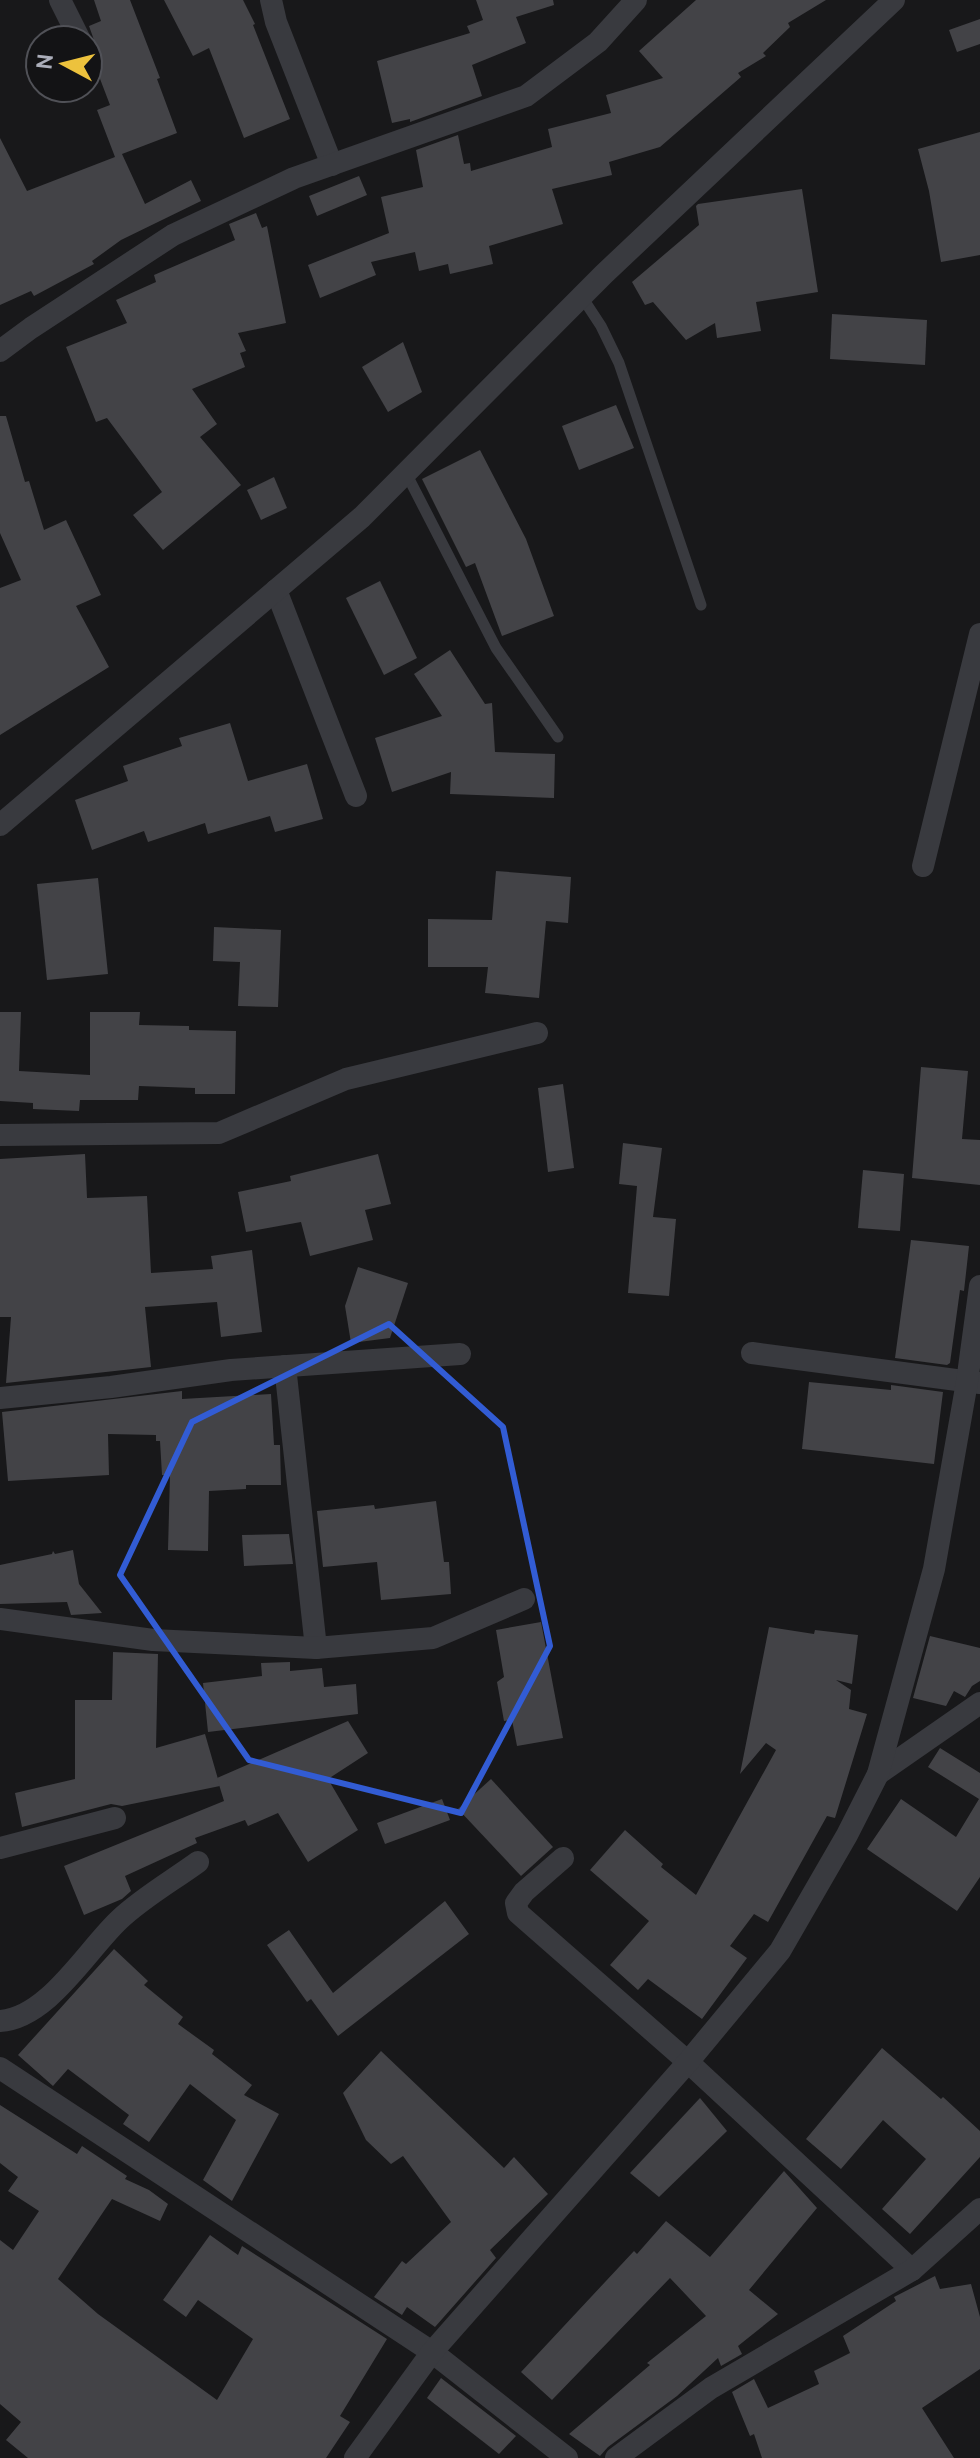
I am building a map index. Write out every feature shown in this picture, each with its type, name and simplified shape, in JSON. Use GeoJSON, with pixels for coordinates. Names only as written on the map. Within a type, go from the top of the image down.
{"type":"FeatureCollection","features":[{"type":"Feature","properties":{"kind":"street"},"geometry":{"type":"LineString","coordinates":[[60,0],[72,24]]}},
{"type":"Feature","properties":{"kind":"street"},"geometry":{"type":"LineString","coordinates":[[271,0],[276,22],[332,165]]}},
{"type":"Feature","properties":{"kind":"street"},"geometry":{"type":"LineString","coordinates":[[0,351],[173,235],[294,178],[526,96],[598,42],[636,0]]}},
{"type":"Feature","properties":{"kind":"street"},"geometry":{"type":"LineString","coordinates":[[0,825],[362,517],[582,297],[894,0]]}},
{"type":"Feature","properties":{"kind":"street"},"geometry":{"type":"LineString","coordinates":[[276,590],[356,796]]}},
{"type":"Feature","properties":{"kind":"street"},"geometry":{"type":"LineString","coordinates":[[923,866],[980,634]]}},
{"type":"Feature","properties":{"kind":"street"},"geometry":{"type":"LineString","coordinates":[[0,1135],[219,1133],[346,1079],[537,1033]]}},
{"type":"Feature","properties":{"kind":"street"},"geometry":{"type":"LineString","coordinates":[[355,2458],[432,2352],[688,2062],[780,1951],[878,1774],[934,1569],[973,1382],[980,1286]]}},
{"type":"Feature","properties":{"kind":"street"},"geometry":{"type":"LineString","coordinates":[[752,1353],[973,1382]]}},
{"type":"Feature","properties":{"kind":"street"},"geometry":{"type":"LineString","coordinates":[[0,1398],[111,1387],[231,1370],[460,1354]]}},
{"type":"Feature","properties":{"kind":"street"},"geometry":{"type":"LineString","coordinates":[[285,1366],[316,1648]]}},
{"type":"Feature","properties":{"kind":"street"},"geometry":{"type":"LineString","coordinates":[[0,1619],[153,1640],[316,1648],[433,1638],[524,1599]]}},
{"type":"Feature","properties":{"kind":"street"},"geometry":{"type":"LineString","coordinates":[[878,1774],[980,1703]]}},
{"type":"Feature","properties":{"kind":"street"},"geometry":{"type":"LineString","coordinates":[[0,1848],[115,1818]]}},
{"type":"Feature","properties":{"kind":"street"},"geometry":{"type":"LineString","coordinates":[[563,1858],[524,1892],[516,1903],[518,1913],[688,2062],[912,2270]]}},
{"type":"Feature","properties":{"kind":"street"},"geometry":{"type":"LineString","coordinates":[[0,2021],[14,2021],[59,1989],[119,1919],[198,1862]]}},
{"type":"Feature","properties":{"kind":"street"},"geometry":{"type":"LineString","coordinates":[[0,2068],[432,2352],[567,2458]]}},
{"type":"Feature","properties":{"kind":"street"},"geometry":{"type":"LineString","coordinates":[[616,2458],[711,2388],[912,2270],[980,2209]]}},
{"type":"Feature","properties":{"kind":"lane"},"geometry":{"type":"LineString","coordinates":[[582,297],[619,363],[701,605]]}},
{"type":"Feature","properties":{"kind":"lane"},"geometry":{"type":"LineString","coordinates":[[406,473],[496,648],[558,737]]}},
{"type":"Feature","properties":{"kind":"highlighted area"},"geometry":{"type":"Polygon","coordinates":[[[389,1324],[503,1427],[550,1646],[461,1813],[249,1760],[120,1575],[192,1422],[389,1324]]]}},
{"type":"Feature","properties":{"kind":"building"},"geometry":{"type":"Polygon","coordinates":[[[94,0],[130,0],[177,133],[122,154],[145,204],[191,180],[201,201],[121,240],[92,261],[94,264],[34,296],[31,291],[0,305],[0,138],[27,191],[115,157],[97,110],[110,105],[104,89],[104,24],[94,24],[101,21],[94,0]]]}},
{"type":"Feature","properties":{"kind":"building"},"geometry":{"type":"Polygon","coordinates":[[[164,0],[243,0],[290,119],[244,138],[209,48],[193,56],[164,0]]]}},
{"type":"Feature","properties":{"kind":"building"},"geometry":{"type":"Polygon","coordinates":[[[476,0],[553,0],[554,5],[516,17],[526,43],[472,65],[482,96],[410,122],[410,119],[392,123],[377,61],[470,33],[467,26],[483,20],[476,0]]]}},
{"type":"Feature","properties":{"kind":"building"},"geometry":{"type":"Polygon","coordinates":[[[696,0],[826,0],[788,23],[790,27],[763,53],[766,56],[738,73],[741,77],[660,147],[609,162],[612,175],[552,189],[563,224],[489,246],[493,264],[450,274],[448,264],[419,271],[415,252],[371,262],[376,275],[320,298],[308,265],[389,233],[381,197],[423,187],[416,150],[458,135],[464,164],[470,163],[471,171],[552,147],[548,129],[611,113],[606,95],[663,78],[639,51],[696,0]]]}},
{"type":"Feature","properties":{"kind":"building"},"geometry":{"type":"Polygon","coordinates":[[[980,19],[980,44],[957,52],[949,30],[980,19]]]}},
{"type":"Feature","properties":{"kind":"building"},"geometry":{"type":"Polygon","coordinates":[[[980,132],[980,255],[941,262],[929,191],[918,149],[980,132]]]}},
{"type":"Feature","properties":{"kind":"building"},"geometry":{"type":"Polygon","coordinates":[[[359,176],[367,195],[317,216],[309,196],[359,176]]]}},
{"type":"Feature","properties":{"kind":"building"},"geometry":{"type":"Polygon","coordinates":[[[802,189],[818,292],[756,302],[761,331],[717,338],[715,323],[686,340],[653,302],[645,305],[632,282],[699,225],[698,204],[802,189]]]}},
{"type":"Feature","properties":{"kind":"building"},"geometry":{"type":"Polygon","coordinates":[[[256,213],[262,228],[267,226],[286,323],[238,333],[246,351],[240,353],[245,367],[192,389],[217,424],[200,437],[241,485],[163,550],[133,515],[162,492],[107,418],[96,422],[66,347],[127,323],[116,300],[156,282],[154,275],[235,240],[229,224],[256,213]]]}},
{"type":"Feature","properties":{"kind":"building"},"geometry":{"type":"Polygon","coordinates":[[[832,314],[927,320],[925,365],[830,359],[832,314]]]}},
{"type":"Feature","properties":{"kind":"building"},"geometry":{"type":"Polygon","coordinates":[[[403,342],[422,392],[388,412],[362,367],[403,342]]]}},
{"type":"Feature","properties":{"kind":"building"},"geometry":{"type":"Polygon","coordinates":[[[616,405],[634,448],[579,470],[562,426],[616,405]]]}},
{"type":"Feature","properties":{"kind":"building"},"geometry":{"type":"Polygon","coordinates":[[[0,416],[6,416],[25,482],[29,481],[44,530],[66,520],[101,595],[76,606],[109,667],[0,735],[0,588],[21,580],[0,533],[0,416]]]}},
{"type":"Feature","properties":{"kind":"building"},"geometry":{"type":"Polygon","coordinates":[[[480,450],[526,539],[554,616],[502,636],[475,563],[466,567],[422,479],[480,450]]]}},
{"type":"Feature","properties":{"kind":"building"},"geometry":{"type":"Polygon","coordinates":[[[274,477],[287,508],[261,520],[247,490],[274,477]]]}},
{"type":"Feature","properties":{"kind":"building"},"geometry":{"type":"Polygon","coordinates":[[[380,581],[417,658],[384,675],[346,598],[380,581]]]}},
{"type":"Feature","properties":{"kind":"building"},"geometry":{"type":"Polygon","coordinates":[[[450,650],[485,704],[492,703],[495,752],[555,754],[554,798],[450,794],[451,772],[392,792],[375,738],[442,716],[414,674],[450,650]]]}},
{"type":"Feature","properties":{"kind":"building"},"geometry":{"type":"Polygon","coordinates":[[[230,723],[248,781],[307,764],[323,819],[275,832],[270,816],[208,834],[205,823],[148,842],[144,831],[92,850],[75,800],[128,781],[123,766],[182,746],[179,738],[230,723]]]}},
{"type":"Feature","properties":{"kind":"building"},"geometry":{"type":"Polygon","coordinates":[[[496,871],[571,877],[568,923],[546,921],[539,998],[485,993],[488,967],[428,967],[428,919],[492,920],[496,871]]]}},
{"type":"Feature","properties":{"kind":"building"},"geometry":{"type":"Polygon","coordinates":[[[98,878],[108,974],[47,980],[37,884],[98,878]]]}},
{"type":"Feature","properties":{"kind":"building"},"geometry":{"type":"Polygon","coordinates":[[[214,927],[281,930],[278,1007],[238,1006],[240,962],[213,961],[214,927]]]}},
{"type":"Feature","properties":{"kind":"building"},"geometry":{"type":"Polygon","coordinates":[[[0,1012],[21,1012],[19,1071],[90,1075],[90,1012],[140,1012],[139,1025],[236,1031],[235,1094],[195,1094],[195,1088],[139,1086],[138,1100],[80,1100],[79,1111],[33,1109],[33,1103],[0,1101],[0,1012]]]}},
{"type":"Feature","properties":{"kind":"building"},"geometry":{"type":"Polygon","coordinates":[[[921,1067],[968,1071],[962,1139],[980,1140],[980,1185],[912,1178],[921,1067]]]}},
{"type":"Feature","properties":{"kind":"building"},"geometry":{"type":"Polygon","coordinates":[[[563,1084],[574,1168],[548,1172],[538,1088],[563,1084]]]}},
{"type":"Feature","properties":{"kind":"building"},"geometry":{"type":"Polygon","coordinates":[[[623,1143],[662,1148],[653,1217],[676,1219],[669,1296],[628,1293],[637,1186],[619,1184],[623,1143]]]}},
{"type":"Feature","properties":{"kind":"building"},"geometry":{"type":"Polygon","coordinates":[[[85,1154],[87,1198],[147,1196],[151,1273],[213,1269],[211,1256],[252,1250],[262,1332],[221,1337],[217,1302],[145,1307],[151,1367],[6,1383],[11,1317],[0,1317],[0,1159],[85,1154]]]}},
{"type":"Feature","properties":{"kind":"building"},"geometry":{"type":"Polygon","coordinates":[[[378,1154],[391,1204],[365,1210],[373,1240],[310,1256],[301,1222],[246,1232],[238,1192],[291,1181],[290,1176],[378,1154]]]}},
{"type":"Feature","properties":{"kind":"building"},"geometry":{"type":"Polygon","coordinates":[[[863,1170],[904,1174],[900,1231],[858,1228],[863,1170]]]}},
{"type":"Feature","properties":{"kind":"building"},"geometry":{"type":"Polygon","coordinates":[[[911,1240],[969,1246],[964,1291],[960,1290],[950,1363],[947,1365],[895,1358],[911,1240]]]}},
{"type":"Feature","properties":{"kind":"building"},"geometry":{"type":"Polygon","coordinates":[[[358,1267],[408,1283],[390,1338],[351,1343],[345,1306],[358,1267]]]}},
{"type":"Feature","properties":{"kind":"building"},"geometry":{"type":"Polygon","coordinates":[[[809,1382],[891,1390],[891,1385],[943,1392],[934,1464],[802,1449],[809,1382]]]}},
{"type":"Feature","properties":{"kind":"building"},"geometry":{"type":"Polygon","coordinates":[[[182,1391],[182,1399],[271,1394],[274,1445],[280,1445],[281,1485],[246,1485],[246,1489],[209,1491],[208,1551],[168,1550],[170,1475],[162,1475],[160,1441],[156,1441],[156,1435],[108,1434],[109,1475],[8,1481],[2,1412],[182,1391]]]}},
{"type":"Feature","properties":{"kind":"building"},"geometry":{"type":"Polygon","coordinates":[[[436,1501],[444,1562],[449,1562],[451,1594],[381,1600],[377,1562],[323,1567],[317,1511],[374,1505],[375,1509],[436,1501]]]}},
{"type":"Feature","properties":{"kind":"building"},"geometry":{"type":"Polygon","coordinates":[[[289,1534],[293,1564],[244,1566],[242,1535],[289,1534]]]}},
{"type":"Feature","properties":{"kind":"building"},"geometry":{"type":"Polygon","coordinates":[[[73,1550],[79,1584],[102,1613],[71,1615],[67,1602],[0,1604],[0,1565],[52,1554],[53,1551],[55,1554],[73,1550]]]}},
{"type":"Feature","properties":{"kind":"building"},"geometry":{"type":"Polygon","coordinates":[[[541,1622],[563,1738],[517,1746],[512,1720],[504,1721],[497,1682],[504,1677],[496,1630],[541,1622]]]}},
{"type":"Feature","properties":{"kind":"building"},"geometry":{"type":"Polygon","coordinates":[[[769,1627],[814,1634],[815,1630],[858,1635],[852,1684],[836,1680],[851,1690],[849,1709],[867,1714],[835,1818],[827,1816],[768,1922],[754,1914],[730,1946],[747,1958],[702,2019],[648,1979],[638,1990],[610,1965],[649,1921],[590,1870],[625,1830],[663,1864],[661,1867],[696,1895],[776,1750],[766,1743],[740,1774],[769,1627]]]}},
{"type":"Feature","properties":{"kind":"building"},"geometry":{"type":"Polygon","coordinates":[[[930,1636],[980,1648],[980,1681],[972,1686],[965,1697],[954,1691],[946,1706],[913,1698],[930,1636]]]}},
{"type":"Feature","properties":{"kind":"building"},"geometry":{"type":"Polygon","coordinates":[[[113,1652],[158,1654],[156,1748],[205,1734],[220,1786],[122,1806],[111,1804],[22,1827],[15,1793],[75,1779],[75,1700],[112,1700],[113,1652]]]}},
{"type":"Feature","properties":{"kind":"building"},"geometry":{"type":"Polygon","coordinates":[[[290,1662],[290,1671],[322,1668],[324,1687],[356,1684],[358,1714],[208,1732],[203,1683],[262,1676],[261,1663],[290,1662]]]}},
{"type":"Feature","properties":{"kind":"building"},"geometry":{"type":"Polygon","coordinates":[[[348,1721],[368,1753],[328,1779],[358,1830],[308,1862],[278,1813],[248,1826],[245,1820],[195,1838],[197,1843],[125,1876],[131,1891],[122,1899],[84,1915],[64,1866],[224,1801],[217,1778],[348,1721]]]}},
{"type":"Feature","properties":{"kind":"building"},"geometry":{"type":"Polygon","coordinates":[[[940,1748],[980,1773],[980,1877],[957,1911],[867,1849],[901,1799],[956,1837],[979,1799],[928,1767],[940,1748]]]}},
{"type":"Feature","properties":{"kind":"building"},"geometry":{"type":"Polygon","coordinates":[[[491,1779],[553,1847],[521,1876],[458,1809],[491,1779]]]}},
{"type":"Feature","properties":{"kind":"building"},"geometry":{"type":"Polygon","coordinates":[[[442,1799],[450,1820],[385,1844],[377,1823],[442,1799]]]}},
{"type":"Feature","properties":{"kind":"building"},"geometry":{"type":"Polygon","coordinates":[[[445,1901],[469,1934],[338,2036],[311,1999],[307,2002],[267,1945],[289,1930],[333,1993],[445,1901]]]}},
{"type":"Feature","properties":{"kind":"building"},"geometry":{"type":"Polygon","coordinates":[[[114,1949],[148,1981],[144,1985],[183,2017],[178,2024],[214,2050],[212,2054],[252,2085],[244,2095],[279,2114],[232,2201],[203,2180],[236,2120],[190,2084],[149,2142],[123,2124],[129,2115],[68,2069],[53,2086],[18,2055],[114,1949]]]}},
{"type":"Feature","properties":{"kind":"building"},"geometry":{"type":"Polygon","coordinates":[[[882,2048],[980,2131],[980,2157],[910,2234],[882,2209],[926,2159],[883,2120],[841,2169],[806,2139],[882,2048]]]}},
{"type":"Feature","properties":{"kind":"building"},"geometry":{"type":"Polygon","coordinates":[[[381,2051],[504,2168],[514,2157],[548,2194],[490,2250],[496,2258],[435,2327],[407,2307],[402,2315],[374,2297],[402,2261],[406,2264],[451,2222],[403,2156],[391,2164],[366,2140],[343,2093],[381,2051]]]}},
{"type":"Feature","properties":{"kind":"building"},"geometry":{"type":"Polygon","coordinates":[[[700,2098],[727,2131],[659,2197],[630,2173],[700,2098]]]}},
{"type":"Feature","properties":{"kind":"building"},"geometry":{"type":"Polygon","coordinates":[[[0,2105],[77,2154],[82,2146],[127,2176],[125,2179],[149,2190],[168,2204],[160,2221],[112,2199],[58,2279],[98,2314],[217,2400],[253,2339],[198,2300],[186,2317],[163,2300],[210,2235],[238,2255],[242,2246],[387,2339],[340,2416],[350,2422],[326,2458],[28,2458],[6,2440],[21,2422],[0,2404],[0,2240],[13,2250],[39,2211],[8,2191],[18,2177],[0,2163],[0,2105]]]}},
{"type":"Feature","properties":{"kind":"building"},"geometry":{"type":"Polygon","coordinates":[[[784,2171],[817,2208],[749,2290],[778,2314],[738,2346],[742,2354],[721,2366],[718,2358],[677,2396],[600,2456],[569,2434],[650,2365],[647,2363],[706,2316],[670,2278],[552,2400],[521,2372],[666,2221],[710,2257],[784,2171]]]}},
{"type":"Feature","properties":{"kind":"building"},"geometry":{"type":"Polygon","coordinates":[[[935,2276],[940,2289],[971,2284],[980,2317],[980,2369],[922,2408],[954,2458],[762,2458],[754,2434],[750,2436],[732,2392],[754,2379],[768,2408],[819,2384],[814,2371],[850,2353],[843,2336],[896,2301],[894,2297],[935,2276]]]}},
{"type":"Feature","properties":{"kind":"building"},"geometry":{"type":"Polygon","coordinates":[[[441,2378],[516,2436],[499,2454],[427,2398],[441,2378]]]}}]}
